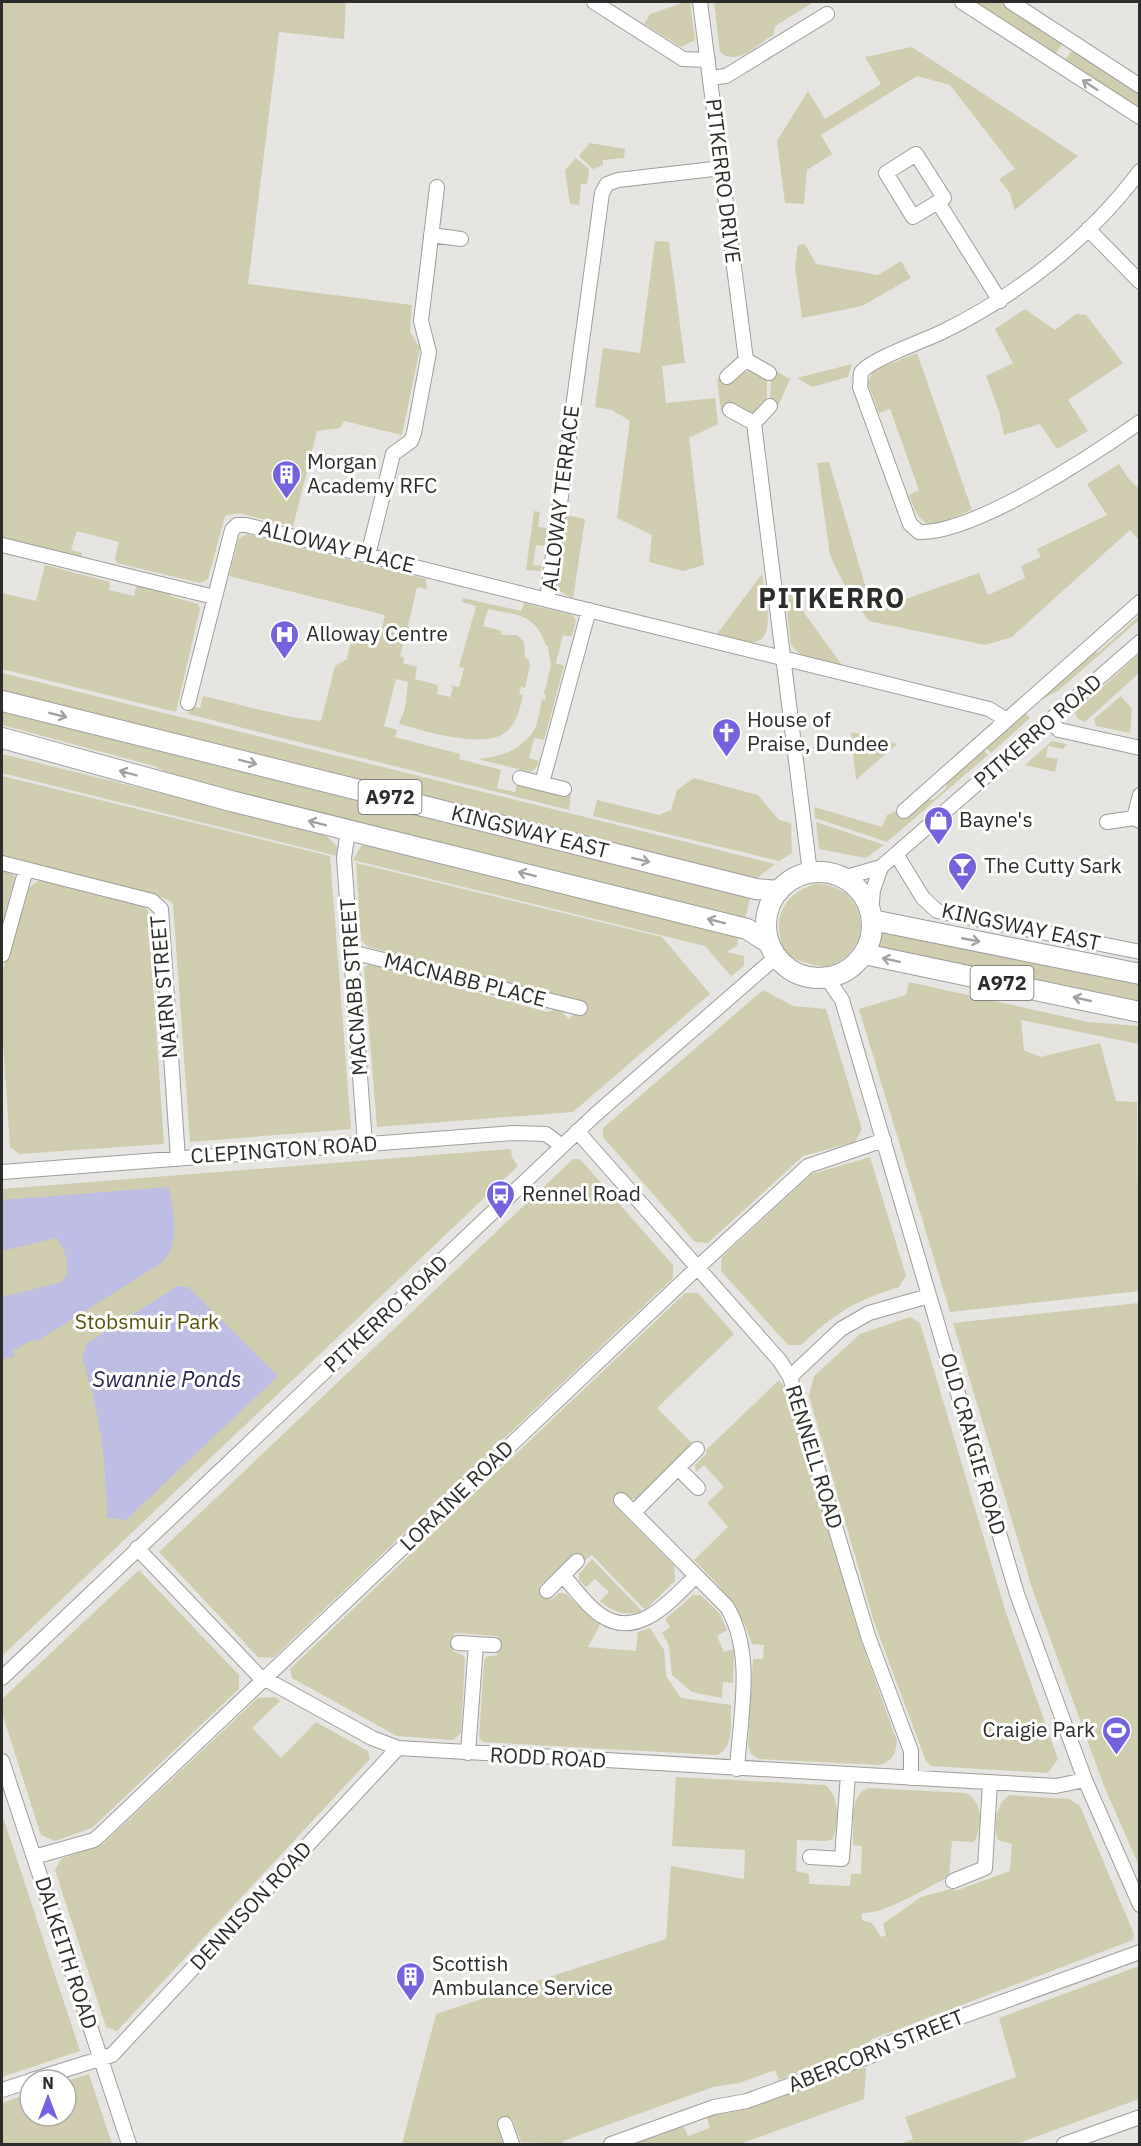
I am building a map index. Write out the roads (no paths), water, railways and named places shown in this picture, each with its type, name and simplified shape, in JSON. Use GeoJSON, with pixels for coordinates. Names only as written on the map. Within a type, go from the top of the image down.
{"type":"FeatureCollection","features":[{"type":"Feature","properties":{"kind":"highway","name":"KINGSWAY EAST"},"geometry":{"type":"LineString","coordinates":[[2,701],[756,889],[778,891]]}},
{"type":"Feature","properties":{"kind":"highway","name":"KINGSWAY EAST"},"geometry":{"type":"LineString","coordinates":[[2,738],[231,801],[747,929],[773,950],[786,967],[812,978],[827,978]]}},
{"type":"Feature","properties":{"kind":"highway"},"geometry":{"type":"LineString","coordinates":[[773,950],[767,916],[778,891],[800,876],[810,873],[832,874],[843,878],[859,890],[872,917],[871,938],[864,954],[848,970],[827,978]]}},
{"type":"Feature","properties":{"kind":"highway","name":"KINGSWAY EAST"},"geometry":{"type":"LineString","coordinates":[[872,917],[1140,974]]}},
{"type":"Feature","properties":{"kind":"highway","name":"A972"},"geometry":{"type":"LineString","coordinates":[[864,954],[1140,1012]]}},
{"type":"Feature","properties":{"kind":"street"},"geometry":{"type":"LineString","coordinates":[[594,2],[683,59],[708,60]]}},
{"type":"Feature","properties":{"kind":"street","name":"PITKERRO DRIVE"},"geometry":{"type":"LineString","coordinates":[[700,2],[746,360]]}},
{"type":"Feature","properties":{"kind":"street"},"geometry":{"type":"LineString","coordinates":[[962,2],[1140,117]]}},
{"type":"Feature","properties":{"kind":"street"},"geometry":{"type":"LineString","coordinates":[[1011,2],[1140,86]]}},
{"type":"Feature","properties":{"kind":"street"},"geometry":{"type":"LineString","coordinates":[[710,78],[726,76],[826,14]]}},
{"type":"Feature","properties":{"kind":"street"},"geometry":{"type":"LineString","coordinates":[[1056,63],[1071,41]]}},
{"type":"Feature","properties":{"kind":"street"},"geometry":{"type":"LineString","coordinates":[[916,154],[944,198],[938,202],[913,217],[886,173],[916,154]]}},
{"type":"Feature","properties":{"kind":"street","name":"ALLOWAY TERRACE"},"geometry":{"type":"LineString","coordinates":[[722,168],[618,180],[607,184],[602,193],[547,600],[988,709],[1007,720]]}},
{"type":"Feature","properties":{"kind":"street"},"geometry":{"type":"LineString","coordinates":[[1140,171],[1088,229],[1000,301],[914,346],[869,364],[861,374],[860,387],[910,524],[919,532],[932,532],[975,517],[1038,486],[1090,457],[1140,422]]}},
{"type":"Feature","properties":{"kind":"street"},"geometry":{"type":"LineString","coordinates":[[368,555],[393,454],[411,441],[414,433],[429,352],[421,321],[437,187]]}},
{"type":"Feature","properties":{"kind":"street"},"geometry":{"type":"LineString","coordinates":[[938,202],[1000,301]]}},
{"type":"Feature","properties":{"kind":"street"},"geometry":{"type":"LineString","coordinates":[[1088,229],[1140,282]]}},
{"type":"Feature","properties":{"kind":"street"},"geometry":{"type":"LineString","coordinates":[[431,235],[461,239]]}},
{"type":"Feature","properties":{"kind":"street"},"geometry":{"type":"LineString","coordinates":[[727,377],[746,360],[769,373]]}},
{"type":"Feature","properties":{"kind":"street"},"geometry":{"type":"LineString","coordinates":[[754,423],[770,406]]}},
{"type":"Feature","properties":{"kind":"street"},"geometry":{"type":"LineString","coordinates":[[730,410],[754,423]]}},
{"type":"Feature","properties":{"kind":"street"},"geometry":{"type":"LineString","coordinates":[[754,423],[810,873]]}},
{"type":"Feature","properties":{"kind":"street","name":"ALLOWAY PLACE"},"geometry":{"type":"LineString","coordinates":[[188,703],[232,530],[237,525],[246,525],[547,600]]}},
{"type":"Feature","properties":{"kind":"street"},"geometry":{"type":"LineString","coordinates":[[2,545],[214,597]]}},
{"type":"Feature","properties":{"kind":"street","name":"PITKERRO ROAD"},"geometry":{"type":"LineString","coordinates":[[904,811],[1140,602]]}},
{"type":"Feature","properties":{"kind":"street"},"geometry":{"type":"LineString","coordinates":[[542,783],[589,610]]}},
{"type":"Feature","properties":{"kind":"street","name":"PITKERRO ROAD"},"geometry":{"type":"LineString","coordinates":[[843,878],[881,867],[1140,642]]}},
{"type":"Feature","properties":{"kind":"street"},"geometry":{"type":"LineString","coordinates":[[1050,721],[1059,730],[1140,748]]}},
{"type":"Feature","properties":{"kind":"street"},"geometry":{"type":"LineString","coordinates":[[520,778],[564,789]]}},
{"type":"Feature","properties":{"kind":"street"},"geometry":{"type":"LineString","coordinates":[[1107,822],[1137,820],[1140,795]]}},
{"type":"Feature","properties":{"kind":"street","name":"MACNABB STREET"},"geometry":{"type":"LineString","coordinates":[[348,830],[344,858],[365,1144]]}},
{"type":"Feature","properties":{"kind":"street","name":"KINGSWAY EAST"},"geometry":{"type":"LineString","coordinates":[[896,854],[922,898],[937,911],[1140,952]]}},
{"type":"Feature","properties":{"kind":"street","name":"NAIRN STREET"},"geometry":{"type":"LineString","coordinates":[[2,863],[152,901],[161,909],[178,1159]]}},
{"type":"Feature","properties":{"kind":"street"},"geometry":{"type":"LineString","coordinates":[[872,917],[873,890],[881,867]]}},
{"type":"Feature","properties":{"kind":"street"},"geometry":{"type":"LineString","coordinates":[[2,954],[26,869]]}},
{"type":"Feature","properties":{"kind":"street","name":"PITKERRO ROAD"},"geometry":{"type":"LineString","coordinates":[[2,1678],[577,1131],[773,950]]}},
{"type":"Feature","properties":{"kind":"street","name":"MACNABB PLACE"},"geometry":{"type":"LineString","coordinates":[[351,952],[580,1008]]}},
{"type":"Feature","properties":{"kind":"street","name":"OLD CRAIGIE ROAD"},"geometry":{"type":"LineString","coordinates":[[827,978],[842,1000],[1017,1594],[1085,1780],[1140,1905]]}},
{"type":"Feature","properties":{"kind":"street","name":"RENNELL ROAD"},"geometry":{"type":"LineString","coordinates":[[577,1131],[780,1361],[790,1377],[868,1636],[911,1750],[911,1778]]}},
{"type":"Feature","properties":{"kind":"street","name":"CLEPINGTON ROAD"},"geometry":{"type":"LineString","coordinates":[[2,1172],[513,1133],[546,1134],[562,1146]]}},
{"type":"Feature","properties":{"kind":"street","name":"LORAINE ROAD"},"geometry":{"type":"LineString","coordinates":[[34,1857],[93,1839],[101,1834],[697,1268],[808,1166],[884,1140]]}},
{"type":"Feature","properties":{"kind":"street"},"geometry":{"type":"LineString","coordinates":[[790,1377],[841,1329],[869,1313],[929,1296]]}},
{"type":"Feature","properties":{"kind":"street"},"geometry":{"type":"LineString","coordinates":[[634,1512],[697,1449]]}},
{"type":"Feature","properties":{"kind":"street"},"geometry":{"type":"LineString","coordinates":[[678,1468],[698,1488]]}},
{"type":"Feature","properties":{"kind":"street"},"geometry":{"type":"LineString","coordinates":[[621,1500],[727,1607],[741,1638],[744,1659],[737,1769]]}},
{"type":"Feature","properties":{"kind":"street","name":"RODD ROAD"},"geometry":{"type":"LineString","coordinates":[[137,1548],[258,1675],[372,1738],[398,1748],[1056,1786],[1085,1780]]}},
{"type":"Feature","properties":{"kind":"street"},"geometry":{"type":"LineString","coordinates":[[548,1591],[577,1561]]}},
{"type":"Feature","properties":{"kind":"street"},"geometry":{"type":"LineString","coordinates":[[563,1576],[601,1616],[615,1622],[634,1623],[650,1617],[661,1609],[696,1576]]}},
{"type":"Feature","properties":{"kind":"street"},"geometry":{"type":"LineString","coordinates":[[458,1643],[494,1646]]}},
{"type":"Feature","properties":{"kind":"street"},"geometry":{"type":"LineString","coordinates":[[468,1753],[476,1644]]}},
{"type":"Feature","properties":{"kind":"street","name":"DENNISON ROAD"},"geometry":{"type":"LineString","coordinates":[[69,2068],[111,2055],[398,1748]]}},
{"type":"Feature","properties":{"kind":"street","name":"DALKEITH ROAD"},"geometry":{"type":"LineString","coordinates":[[2,1761],[129,2145]]}},
{"type":"Feature","properties":{"kind":"street"},"geometry":{"type":"LineString","coordinates":[[810,1857],[842,1859],[848,1774]]}},
{"type":"Feature","properties":{"kind":"street"},"geometry":{"type":"LineString","coordinates":[[953,1881],[985,1868],[990,1782]]}},
{"type":"Feature","properties":{"kind":"street","name":"ABERCORN STREET"},"geometry":{"type":"LineString","coordinates":[[611,2145],[714,2107],[747,2101],[873,2055],[886,2044],[1140,1952]]}},
{"type":"Feature","properties":{"kind":"street","name":"DENNISON ROAD"},"geometry":{"type":"LineString","coordinates":[[2,2090],[18,2084]]}},
{"type":"Feature","properties":{"kind":"street"},"geometry":{"type":"LineString","coordinates":[[1064,2145],[1140,2117]]}},
{"type":"Feature","properties":{"kind":"street"},"geometry":{"type":"LineString","coordinates":[[505,2124],[512,2145]]}},
{"type":"Feature","properties":{"kind":"water","name":"Swannie Ponds"},"geometry":{"type":"Polygon","coordinates":[[[169,1187],[174,1216],[174,1236],[169,1254],[163,1262],[36,1342],[34,1339],[13,1351],[15,1356],[2,1360],[2,1297],[62,1282],[67,1266],[65,1254],[56,1238],[2,1251],[2,1200],[169,1187]]]}},
{"type":"Feature","properties":{"kind":"water","name":"Swannie Ponds"},"geometry":{"type":"Polygon","coordinates":[[[178,1286],[188,1287],[278,1376],[126,1520],[107,1518],[101,1436],[82,1358],[86,1344],[178,1286]]]}},
{"type":"Feature","properties":{"kind":"place","name":"Morgan Academy RFC"},"geometry":{"type":"Point","coordinates":[286,500]}},
{"type":"Feature","properties":{"kind":"place","name":"Alloway Centre"},"geometry":{"type":"Point","coordinates":[285,660]}},
{"type":"Feature","properties":{"kind":"place","name":"House of Praise, Dundee"},"geometry":{"type":"Point","coordinates":[726,758]}},
{"type":"Feature","properties":{"kind":"place","name":"Bayne's"},"geometry":{"type":"Point","coordinates":[938,846]}},
{"type":"Feature","properties":{"kind":"place","name":"The Cutty Sark"},"geometry":{"type":"Point","coordinates":[963,892]}},
{"type":"Feature","properties":{"kind":"place","name":"Rennel Road"},"geometry":{"type":"Point","coordinates":[501,1220]}},
{"type":"Feature","properties":{"kind":"place","name":"Craigie Park"},"geometry":{"type":"Point","coordinates":[1116,1756]}},
{"type":"Feature","properties":{"kind":"place","name":"Scottish Ambulance Service"},"geometry":{"type":"Point","coordinates":[411,2002]}},
{"type":"Feature","properties":{"kind":"district","name":"PITKERRO"},"geometry":{"type":"Point","coordinates":[832,599]}},
{"type":"Feature","properties":{"kind":"park label","name":"Stobsmuir Park"},"geometry":{"type":"Point","coordinates":[147,1322]}}]}
